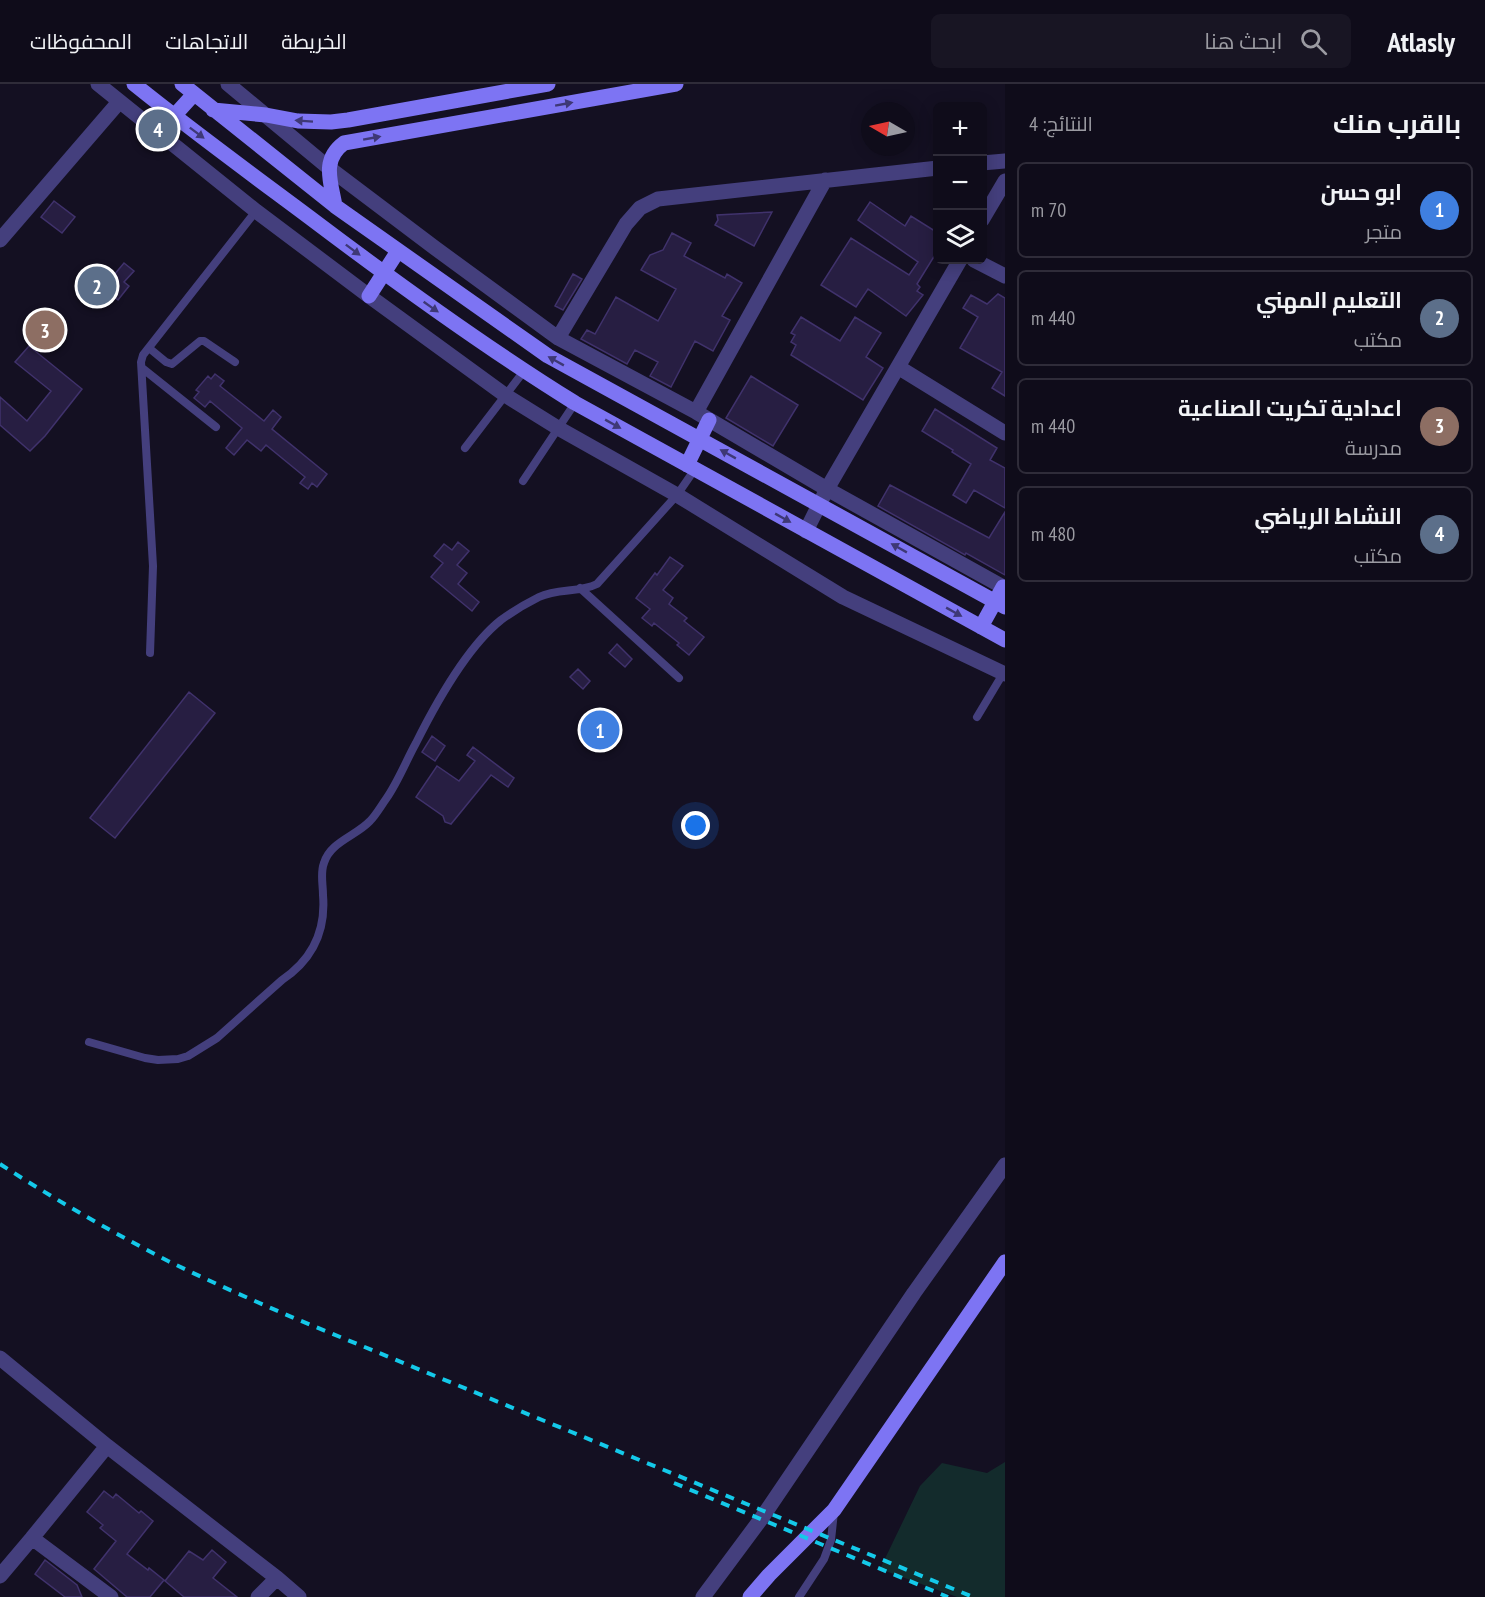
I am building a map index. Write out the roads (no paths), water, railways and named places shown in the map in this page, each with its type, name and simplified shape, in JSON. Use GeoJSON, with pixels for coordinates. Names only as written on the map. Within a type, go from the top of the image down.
{"type":"FeatureCollection","features":[{"type":"Feature","properties":{"kind":"main road"},"geometry":{"type":"LineString","coordinates":[[134,84],[384,273],[524,371],[575,403],[1005,640]]}},
{"type":"Feature","properties":{"kind":"main road"},"geometry":{"type":"LineString","coordinates":[[213,110],[266,115],[298,121],[331,122],[454,100],[488,89],[548,84]]}},
{"type":"Feature","properties":{"kind":"main road"},"geometry":{"type":"LineString","coordinates":[[335,206],[329,168],[330,158],[344,143],[676,84]]}},
{"type":"Feature","properties":{"kind":"main road"},"geometry":{"type":"LineString","coordinates":[[174,116],[188,89],[335,206],[548,356],[1000,604]]}},
{"type":"Feature","properties":{"kind":"main road"},"geometry":{"type":"LineString","coordinates":[[454,100],[458,122]]}},
{"type":"Feature","properties":{"kind":"main road"},"geometry":{"type":"LineString","coordinates":[[369,296],[398,250]]}},
{"type":"Feature","properties":{"kind":"main road"},"geometry":{"type":"LineString","coordinates":[[691,467],[700,439],[703,416]]}},
{"type":"Feature","properties":{"kind":"main road"},"geometry":{"type":"LineString","coordinates":[[981,627],[1000,604],[1004,587]]}},
{"type":"Feature","properties":{"kind":"main road"},"geometry":{"type":"LineString","coordinates":[[750,1597],[783,1560],[834,1510],[1005,1262]]}},
{"type":"Feature","properties":{"kind":"street"},"geometry":{"type":"LineString","coordinates":[[98,84],[256,211],[506,395],[558,428],[677,495],[843,597],[1005,673]]}},
{"type":"Feature","properties":{"kind":"street"},"geometry":{"type":"LineString","coordinates":[[228,84],[329,168],[558,339],[703,416],[827,489],[1004,587]]}},
{"type":"Feature","properties":{"kind":"street"},"geometry":{"type":"LineString","coordinates":[[0,240],[119,102]]}},
{"type":"Feature","properties":{"kind":"street"},"geometry":{"type":"LineString","coordinates":[[987,163],[1005,161]]}},
{"type":"Feature","properties":{"kind":"street"},"geometry":{"type":"LineString","coordinates":[[558,339],[626,224],[640,208],[658,199],[933,169]]}},
{"type":"Feature","properties":{"kind":"street"},"geometry":{"type":"LineString","coordinates":[[703,416],[825,180]]}},
{"type":"Feature","properties":{"kind":"street"},"geometry":{"type":"LineString","coordinates":[[987,212],[1005,181]]}},
{"type":"Feature","properties":{"kind":"street"},"geometry":{"type":"LineString","coordinates":[[806,531],[827,489],[958,264]]}},
{"type":"Feature","properties":{"kind":"street"},"geometry":{"type":"LineString","coordinates":[[982,264],[1005,276]]}},
{"type":"Feature","properties":{"kind":"street"},"geometry":{"type":"LineString","coordinates":[[898,367],[1005,433]]}},
{"type":"Feature","properties":{"kind":"street"},"geometry":{"type":"LineString","coordinates":[[703,1597],[761,1519],[914,1293],[1005,1165]]}},
{"type":"Feature","properties":{"kind":"street"},"geometry":{"type":"LineString","coordinates":[[0,1358],[107,1446],[299,1597]]}},
{"type":"Feature","properties":{"kind":"street"},"geometry":{"type":"LineString","coordinates":[[0,1576],[107,1446]]}},
{"type":"Feature","properties":{"kind":"street"},"geometry":{"type":"LineString","coordinates":[[32,1538],[111,1597]]}},
{"type":"Feature","properties":{"kind":"street"},"geometry":{"type":"LineString","coordinates":[[258,1597],[277,1578]]}},
{"type":"Feature","properties":{"kind":"lane"},"geometry":{"type":"LineString","coordinates":[[150,653],[153,566],[141,362],[143,355],[256,211]]}},
{"type":"Feature","properties":{"kind":"lane"},"geometry":{"type":"LineString","coordinates":[[149,348],[172,364],[197,343],[204,341],[235,362]]}},
{"type":"Feature","properties":{"kind":"lane"},"geometry":{"type":"LineString","coordinates":[[142,368],[216,426]]}},
{"type":"Feature","properties":{"kind":"lane"},"geometry":{"type":"LineString","coordinates":[[465,448],[524,371]]}},
{"type":"Feature","properties":{"kind":"lane"},"geometry":{"type":"LineString","coordinates":[[523,481],[575,403]]}},
{"type":"Feature","properties":{"kind":"lane"},"geometry":{"type":"LineString","coordinates":[[89,1042],[158,1060],[188,1056],[217,1038],[292,973],[311,950],[322,927],[324,914],[322,873],[327,855],[334,847],[370,821],[388,795],[455,675],[477,643],[501,620],[538,598],[597,584],[677,495],[691,467]]}},
{"type":"Feature","properties":{"kind":"lane"},"geometry":{"type":"LineString","coordinates":[[580,588],[679,678]]}},
{"type":"Feature","properties":{"kind":"lane"},"geometry":{"type":"LineString","coordinates":[[977,717],[1005,673]]}},
{"type":"Feature","properties":{"kind":"lane"},"geometry":{"type":"LineString","coordinates":[[800,1597],[824,1560],[829,1548],[834,1510]]}},
{"type":"Feature","properties":{"kind":"railway"},"geometry":{"type":"LineString","coordinates":[[0,1164],[125,1238],[168,1261],[246,1297],[973,1597]]}},
{"type":"Feature","properties":{"kind":"railway"},"geometry":{"type":"LineString","coordinates":[[674,1483],[948,1597]]}},
{"type":"Feature","properties":{"kind":"place","name":"النشاط الرياضي"},"geometry":{"type":"Point","coordinates":[158,129]}},
{"type":"Feature","properties":{"kind":"place","name":"التعليم المهني"},"geometry":{"type":"Point","coordinates":[97,286]}},
{"type":"Feature","properties":{"kind":"place","name":"اعدادية تكريت الصناعية"},"geometry":{"type":"Point","coordinates":[45,330]}},
{"type":"Feature","properties":{"kind":"place","name":"ابو حسن"},"geometry":{"type":"Point","coordinates":[600,730]}}]}
